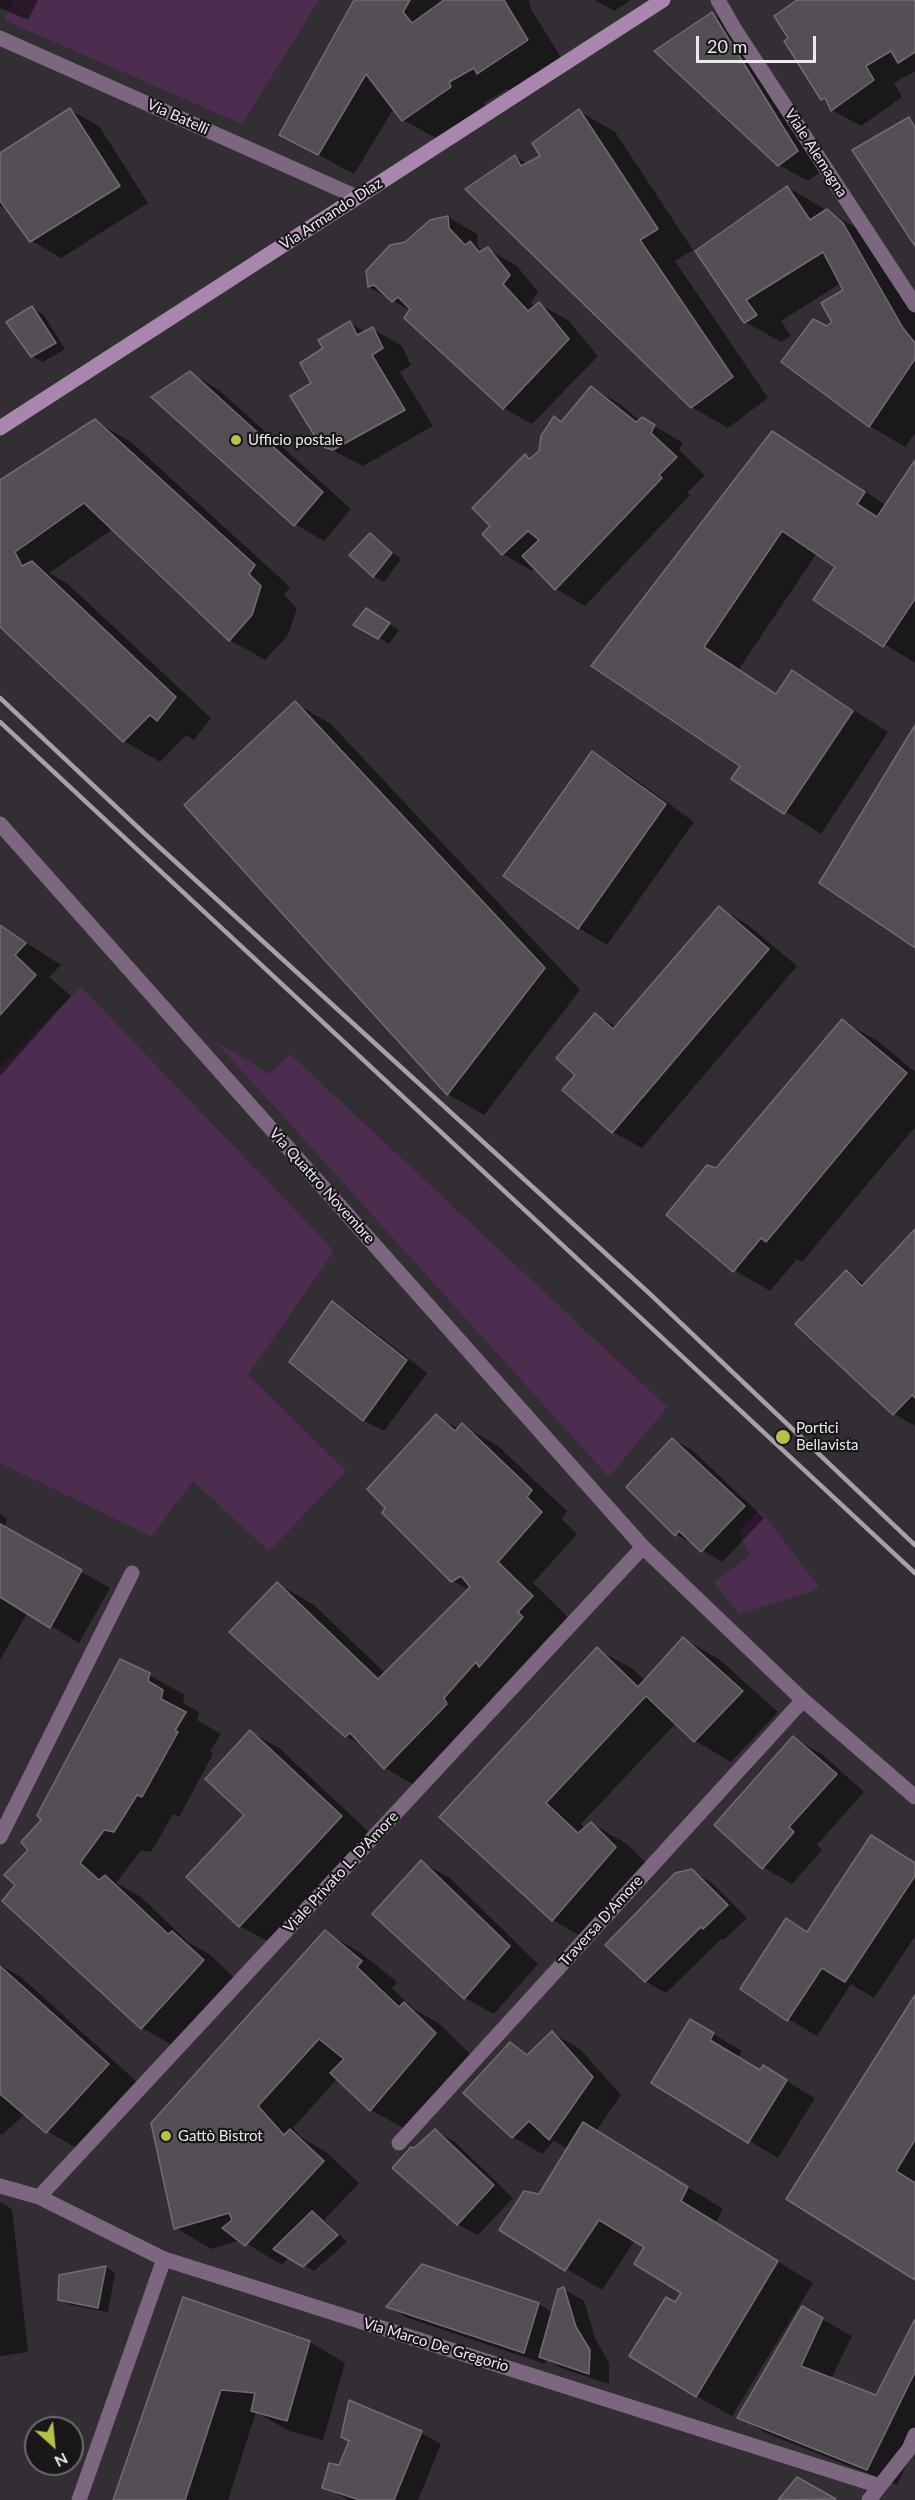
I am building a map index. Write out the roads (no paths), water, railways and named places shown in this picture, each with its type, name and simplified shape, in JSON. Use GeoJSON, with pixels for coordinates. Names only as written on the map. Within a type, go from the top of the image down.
{"type":"FeatureCollection","features":[{"type":"Feature","properties":{"kind":"street","name":"Via Armando Diaz"},"geometry":{"type":"LineString","coordinates":[[0,428],[663,0]]}},
{"type":"Feature","properties":{"kind":"street","name":"Viale Alemagna"},"geometry":{"type":"LineString","coordinates":[[718,0],[915,305]]}},
{"type":"Feature","properties":{"kind":"street","name":"Via Batelli"},"geometry":{"type":"LineString","coordinates":[[0,38],[357,197]]}},
{"type":"Feature","properties":{"kind":"street","name":"Via Quattro Novembre"},"geometry":{"type":"LineString","coordinates":[[0,824],[643,1547],[803,1700]]}},
{"type":"Feature","properties":{"kind":"street","name":"Viale Privato L. D'Amore"},"geometry":{"type":"LineString","coordinates":[[39,2197],[643,1547]]}},
{"type":"Feature","properties":{"kind":"street"},"geometry":{"type":"LineString","coordinates":[[0,1837],[132,1573]]}},
{"type":"Feature","properties":{"kind":"street"},"geometry":{"type":"LineString","coordinates":[[803,1700],[915,1797]]}},
{"type":"Feature","properties":{"kind":"street","name":"Traversa D'Amore"},"geometry":{"type":"LineString","coordinates":[[399,2143],[803,1700]]}},
{"type":"Feature","properties":{"kind":"street","name":"Via Marco De Gregorio"},"geometry":{"type":"LineString","coordinates":[[0,2186],[39,2197],[164,2259],[880,2486]]}},
{"type":"Feature","properties":{"kind":"street"},"geometry":{"type":"LineString","coordinates":[[78,2500],[164,2259]]}},
{"type":"Feature","properties":{"kind":"street"},"geometry":{"type":"LineString","coordinates":[[869,2500],[913,2446]]}},
{"type":"Feature","properties":{"kind":"railway"},"geometry":{"type":"LineString","coordinates":[[0,698],[145,834],[649,1293],[915,1545]]}},
{"type":"Feature","properties":{"kind":"railway"},"geometry":{"type":"LineString","coordinates":[[0,722],[915,1573]]}},
{"type":"Feature","properties":{"kind":"place","name":"Ufficio postale"},"geometry":{"type":"Point","coordinates":[236,440]}},
{"type":"Feature","properties":{"kind":"place","name":"Portici Bellavista"},"geometry":{"type":"Point","coordinates":[783,1437]}},
{"type":"Feature","properties":{"kind":"place","name":"Gattò Bistrot"},"geometry":{"type":"Point","coordinates":[166,2136]}}]}
